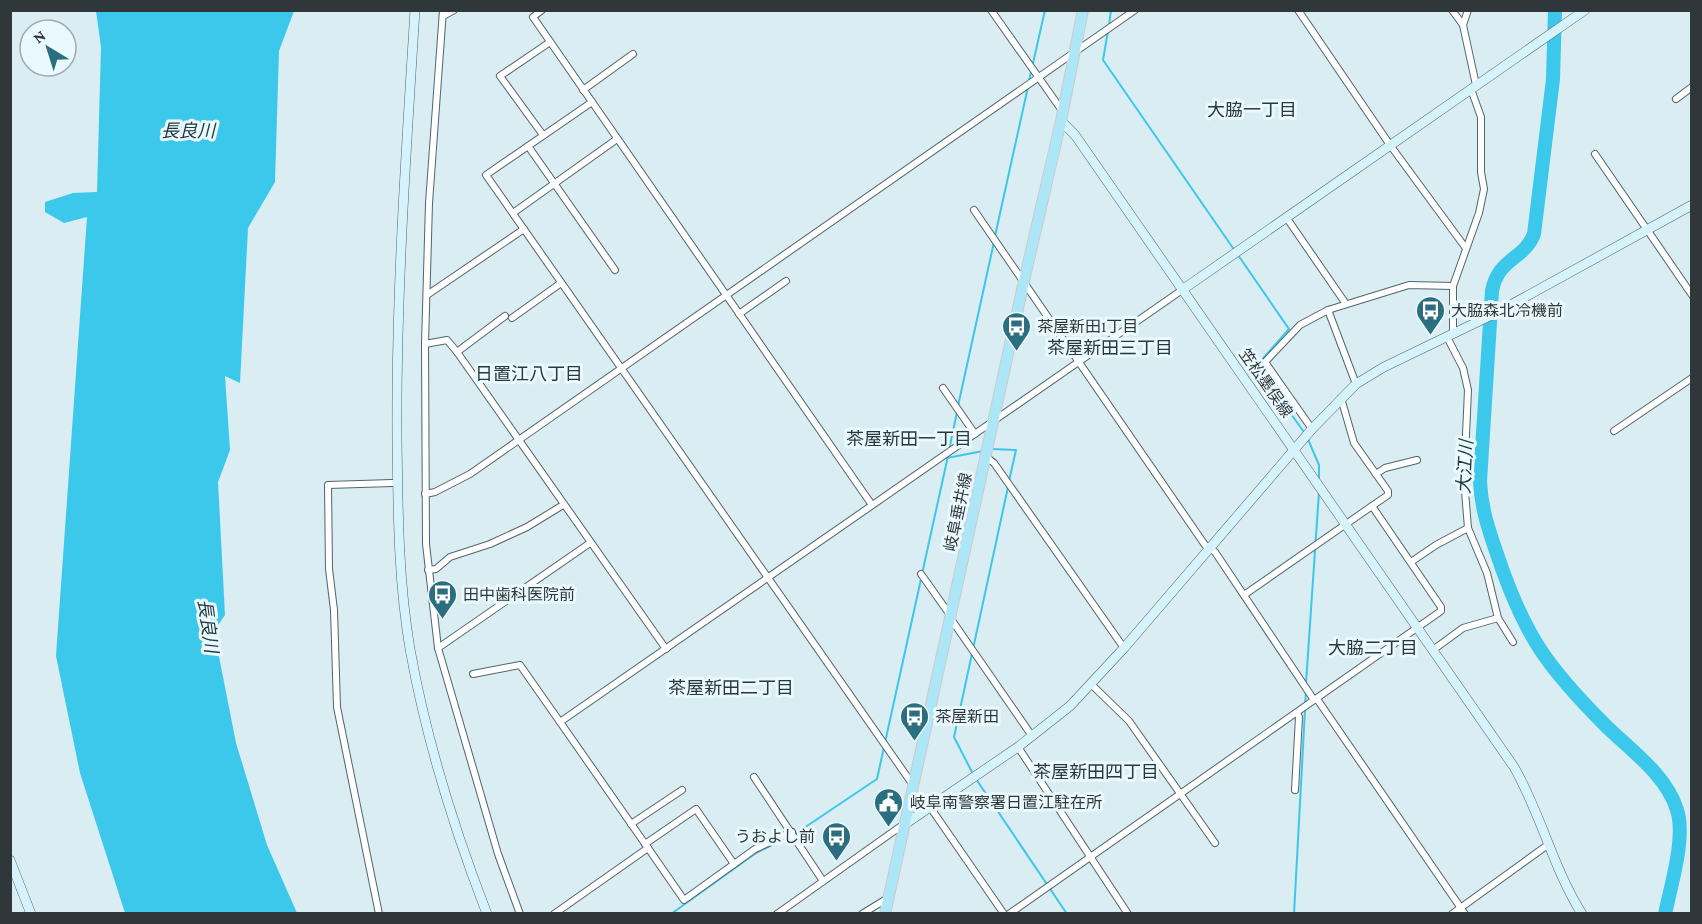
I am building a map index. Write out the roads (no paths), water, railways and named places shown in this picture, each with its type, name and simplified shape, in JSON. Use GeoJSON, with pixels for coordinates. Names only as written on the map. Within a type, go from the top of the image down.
{"type":"FeatureCollection","features":[{"type":"Feature","properties":{"kind":"main road","name":"岐阜垂井線"},"geometry":{"type":"LineString","coordinates":[[885,914],[1062,117],[1083,10]]}},
{"type":"Feature","properties":{"kind":"street"},"geometry":{"type":"LineString","coordinates":[[415,10],[398,314],[397,492],[401,579],[419,696],[436,757],[487,914]]}},
{"type":"Feature","properties":{"kind":"street"},"geometry":{"type":"LineString","coordinates":[[454,10],[443,13],[429,203],[425,344],[425,494],[428,570],[438,648],[498,854],[519,914]]}},
{"type":"Feature","properties":{"kind":"street"},"geometry":{"type":"LineString","coordinates":[[542,10],[532,17],[872,505]]}},
{"type":"Feature","properties":{"kind":"street"},"geometry":{"type":"LineString","coordinates":[[991,10],[1062,117]]}},
{"type":"Feature","properties":{"kind":"street"},"geometry":{"type":"LineString","coordinates":[[425,494],[435,492],[470,474],[1135,10]]}},
{"type":"Feature","properties":{"kind":"street"},"geometry":{"type":"LineString","coordinates":[[1298,10],[1390,145],[1465,247]]}},
{"type":"Feature","properties":{"kind":"street"},"geometry":{"type":"LineString","coordinates":[[1452,10],[1463,25],[1482,117],[1481,171],[1484,189],[1479,213],[1453,286],[1450,335],[1463,368],[1468,390],[1464,479],[1468,528],[1487,573],[1498,618],[1513,642]]}},
{"type":"Feature","properties":{"kind":"street"},"geometry":{"type":"LineString","coordinates":[[1463,25],[1468,10]]}},
{"type":"Feature","properties":{"kind":"street"},"geometry":{"type":"LineString","coordinates":[[560,723],[1585,10]]}},
{"type":"Feature","properties":{"kind":"street"},"geometry":{"type":"LineString","coordinates":[[543,135],[500,76],[550,42]]}},
{"type":"Feature","properties":{"kind":"street"},"geometry":{"type":"LineString","coordinates":[[583,90],[633,54]]}},
{"type":"Feature","properties":{"kind":"street"},"geometry":{"type":"LineString","coordinates":[[1676,99],[1692,87]]}},
{"type":"Feature","properties":{"kind":"street"},"geometry":{"type":"LineString","coordinates":[[592,102],[486,176],[913,786]]}},
{"type":"Feature","properties":{"kind":"street","name":"笠松墨俣線"},"geometry":{"type":"LineString","coordinates":[[1062,117],[1514,767],[1534,804],[1570,893],[1582,914]]}},
{"type":"Feature","properties":{"kind":"street"},"geometry":{"type":"LineString","coordinates":[[513,213],[617,139]]}},
{"type":"Feature","properties":{"kind":"street"},"geometry":{"type":"LineString","coordinates":[[528,146],[615,270]]}},
{"type":"Feature","properties":{"kind":"street"},"geometry":{"type":"LineString","coordinates":[[1595,154],[1692,295]]}},
{"type":"Feature","properties":{"kind":"street"},"geometry":{"type":"LineString","coordinates":[[777,914],[1017,747],[1092,685],[1312,429],[1356,384],[1384,367],[1498,312],[1692,206]]}},
{"type":"Feature","properties":{"kind":"street"},"geometry":{"type":"LineString","coordinates":[[974,210],[1077,362],[1244,595],[1465,914]]}},
{"type":"Feature","properties":{"kind":"street"},"geometry":{"type":"LineString","coordinates":[[1286,217],[1346,304]]}},
{"type":"Feature","properties":{"kind":"street"},"geometry":{"type":"LineString","coordinates":[[427,295],[524,229]]}},
{"type":"Feature","properties":{"kind":"street"},"geometry":{"type":"LineString","coordinates":[[739,314],[786,281]]}},
{"type":"Feature","properties":{"kind":"street"},"geometry":{"type":"LineString","coordinates":[[457,352],[561,283]]}},
{"type":"Feature","properties":{"kind":"street"},"geometry":{"type":"LineString","coordinates":[[1312,429],[1265,362],[1300,326],[1328,310],[1419,283],[1453,286]]}},
{"type":"Feature","properties":{"kind":"street"},"geometry":{"type":"LineString","coordinates":[[1328,310],[1356,384]]}},
{"type":"Feature","properties":{"kind":"street"},"geometry":{"type":"LineString","coordinates":[[425,344],[447,340],[457,352],[666,650]]}},
{"type":"Feature","properties":{"kind":"street"},"geometry":{"type":"LineString","coordinates":[[1614,431],[1692,378]]}},
{"type":"Feature","properties":{"kind":"street"},"geometry":{"type":"LineString","coordinates":[[944,388],[975,434]]}},
{"type":"Feature","properties":{"kind":"street"},"geometry":{"type":"LineString","coordinates":[[1244,595],[1388,495],[1354,443],[1340,398]]}},
{"type":"Feature","properties":{"kind":"street"},"geometry":{"type":"LineString","coordinates":[[985,456],[994,463],[1124,648]]}},
{"type":"Feature","properties":{"kind":"street"},"geometry":{"type":"LineString","coordinates":[[1376,474],[1385,468],[1417,460]]}},
{"type":"Feature","properties":{"kind":"street"},"geometry":{"type":"LineString","coordinates":[[380,914],[337,707],[329,569],[328,485],[392,483]]}},
{"type":"Feature","properties":{"kind":"street"},"geometry":{"type":"LineString","coordinates":[[428,570],[436,569],[450,557],[490,544],[527,527],[563,505]]}},
{"type":"Feature","properties":{"kind":"street"},"geometry":{"type":"LineString","coordinates":[[1009,914],[1441,611],[1441,607],[1372,506]]}},
{"type":"Feature","properties":{"kind":"street"},"geometry":{"type":"LineString","coordinates":[[1411,562],[1468,528]]}},
{"type":"Feature","properties":{"kind":"street"},"geometry":{"type":"LineString","coordinates":[[438,648],[590,543]]}},
{"type":"Feature","properties":{"kind":"street"},"geometry":{"type":"LineString","coordinates":[[921,574],[1032,736]]}},
{"type":"Feature","properties":{"kind":"street"},"geometry":{"type":"LineString","coordinates":[[1433,650],[1462,628],[1498,618]]}},
{"type":"Feature","properties":{"kind":"street"},"geometry":{"type":"LineString","coordinates":[[473,674],[520,665],[684,900],[763,845],[792,832]]}},
{"type":"Feature","properties":{"kind":"street"},"geometry":{"type":"LineString","coordinates":[[1092,685],[1129,720],[1215,843]]}},
{"type":"Feature","properties":{"kind":"street"},"geometry":{"type":"LineString","coordinates":[[1295,790],[1299,717],[1297,712]]}},
{"type":"Feature","properties":{"kind":"street"},"geometry":{"type":"LineString","coordinates":[[1017,747],[1128,914]]}},
{"type":"Feature","properties":{"kind":"street"},"geometry":{"type":"LineString","coordinates":[[754,777],[823,881]]}},
{"type":"Feature","properties":{"kind":"street"},"geometry":{"type":"LineString","coordinates":[[631,824],[682,790]]}},
{"type":"Feature","properties":{"kind":"street"},"geometry":{"type":"LineString","coordinates":[[930,807],[1004,914]]}},
{"type":"Feature","properties":{"kind":"street"},"geometry":{"type":"LineString","coordinates":[[554,914],[696,809],[734,864]]}},
{"type":"Feature","properties":{"kind":"street"},"geometry":{"type":"LineString","coordinates":[[1452,914],[1549,844]]}},
{"type":"Feature","properties":{"kind":"street"},"geometry":{"type":"LineString","coordinates":[[10,860],[31,914]]}},
{"type":"Feature","properties":{"kind":"street"},"geometry":{"type":"LineString","coordinates":[[862,914],[888,897]]}},
{"type":"Feature","properties":{"kind":"water","name":"長良川"},"geometry":{"type":"Polygon","coordinates":[[[96,11],[294,11],[279,51],[275,182],[248,228],[240,383],[225,376],[230,450],[218,482],[225,615],[214,631],[236,743],[267,845],[297,913],[125,913],[80,773],[56,656],[87,217],[64,223],[45,212],[45,202],[73,193],[97,192],[101,47],[96,11]]]}},
{"type":"Feature","properties":{"kind":"waterway"},"geometry":{"type":"LineString","coordinates":[[1029,81],[1045,10]]}},
{"type":"Feature","properties":{"kind":"waterway"},"geometry":{"type":"LineString","coordinates":[[1109,25],[1111,10]]}},
{"type":"Feature","properties":{"kind":"waterway","name":"大江川"},"geometry":{"type":"LineString","coordinates":[[1555,10],[1553,79],[1534,234],[1530,243],[1505,265],[1495,280],[1492,291],[1481,491],[1489,529],[1508,585],[1540,650],[1586,706],[1657,775],[1672,798],[1677,810],[1680,834],[1677,861],[1665,914]]}},
{"type":"Feature","properties":{"kind":"waterway"},"geometry":{"type":"LineString","coordinates":[[1108,31],[1103,60],[1235,251]]}},
{"type":"Feature","properties":{"kind":"waterway"},"geometry":{"type":"LineString","coordinates":[[995,236],[1028,87]]}},
{"type":"Feature","properties":{"kind":"waterway"},"geometry":{"type":"LineString","coordinates":[[958,406],[994,242]]}},
{"type":"Feature","properties":{"kind":"waterway"},"geometry":{"type":"LineString","coordinates":[[1238,255],[1289,329],[1259,363],[1259,370],[1304,432]]}},
{"type":"Feature","properties":{"kind":"waterway"},"geometry":{"type":"LineString","coordinates":[[949,450],[957,412]]}},
{"type":"Feature","properties":{"kind":"waterway"},"geometry":{"type":"LineString","coordinates":[[1307,437],[1319,465],[1319,480]]}},
{"type":"Feature","properties":{"kind":"waterway"},"geometry":{"type":"LineString","coordinates":[[991,449],[1016,450],[1009,481]]}},
{"type":"Feature","properties":{"kind":"waterway"},"geometry":{"type":"LineString","coordinates":[[947,458],[983,451]]}},
{"type":"Feature","properties":{"kind":"waterway"},"geometry":{"type":"LineString","coordinates":[[922,574],[948,456]]}},
{"type":"Feature","properties":{"kind":"waterway"},"geometry":{"type":"LineString","coordinates":[[973,774],[954,737],[1008,487]]}},
{"type":"Feature","properties":{"kind":"waterway"},"geometry":{"type":"LineString","coordinates":[[1306,683],[1319,492]]}},
{"type":"Feature","properties":{"kind":"waterway"},"geometry":{"type":"LineString","coordinates":[[795,834],[877,779],[921,579]]}},
{"type":"Feature","properties":{"kind":"waterway"},"geometry":{"type":"LineString","coordinates":[[1305,704],[1306,692]]}},
{"type":"Feature","properties":{"kind":"waterway"},"geometry":{"type":"LineString","coordinates":[[1294,914],[1305,710]]}},
{"type":"Feature","properties":{"kind":"waterway"},"geometry":{"type":"LineString","coordinates":[[976,779],[1067,914]]}},
{"type":"Feature","properties":{"kind":"waterway"},"geometry":{"type":"LineString","coordinates":[[671,914],[756,853],[790,836]]}},
{"type":"Feature","properties":{"kind":"place","name":"大脇森北冷機前"},"geometry":{"type":"Point","coordinates":[1430,336]}},
{"type":"Feature","properties":{"kind":"place","name":"茶屋新田1丁目"},"geometry":{"type":"Point","coordinates":[1016,352]}},
{"type":"Feature","properties":{"kind":"place","name":"田中歯科医院前"},"geometry":{"type":"Point","coordinates":[442,620]}},
{"type":"Feature","properties":{"kind":"place","name":"茶屋新田"},"geometry":{"type":"Point","coordinates":[914,742]}},
{"type":"Feature","properties":{"kind":"place","name":"岐阜南警察署日置江駐在所"},"geometry":{"type":"Point","coordinates":[889,828]}},
{"type":"Feature","properties":{"kind":"place","name":"うおよし前"},"geometry":{"type":"Point","coordinates":[836,862]}},
{"type":"Feature","properties":{"kind":"district","name":"大脇一丁目"},"geometry":{"type":"Point","coordinates":[1252,110]}},
{"type":"Feature","properties":{"kind":"district","name":"茶屋新田三丁目"},"geometry":{"type":"Point","coordinates":[1110,348]}},
{"type":"Feature","properties":{"kind":"district","name":"日置江八丁目"},"geometry":{"type":"Point","coordinates":[529,374]}},
{"type":"Feature","properties":{"kind":"district","name":"茶屋新田一丁目"},"geometry":{"type":"Point","coordinates":[909,439]}},
{"type":"Feature","properties":{"kind":"district","name":"大脇二丁目"},"geometry":{"type":"Point","coordinates":[1373,648]}},
{"type":"Feature","properties":{"kind":"district","name":"茶屋新田二丁目"},"geometry":{"type":"Point","coordinates":[731,688]}},
{"type":"Feature","properties":{"kind":"district","name":"茶屋新田四丁目"},"geometry":{"type":"Point","coordinates":[1096,772]}}]}
